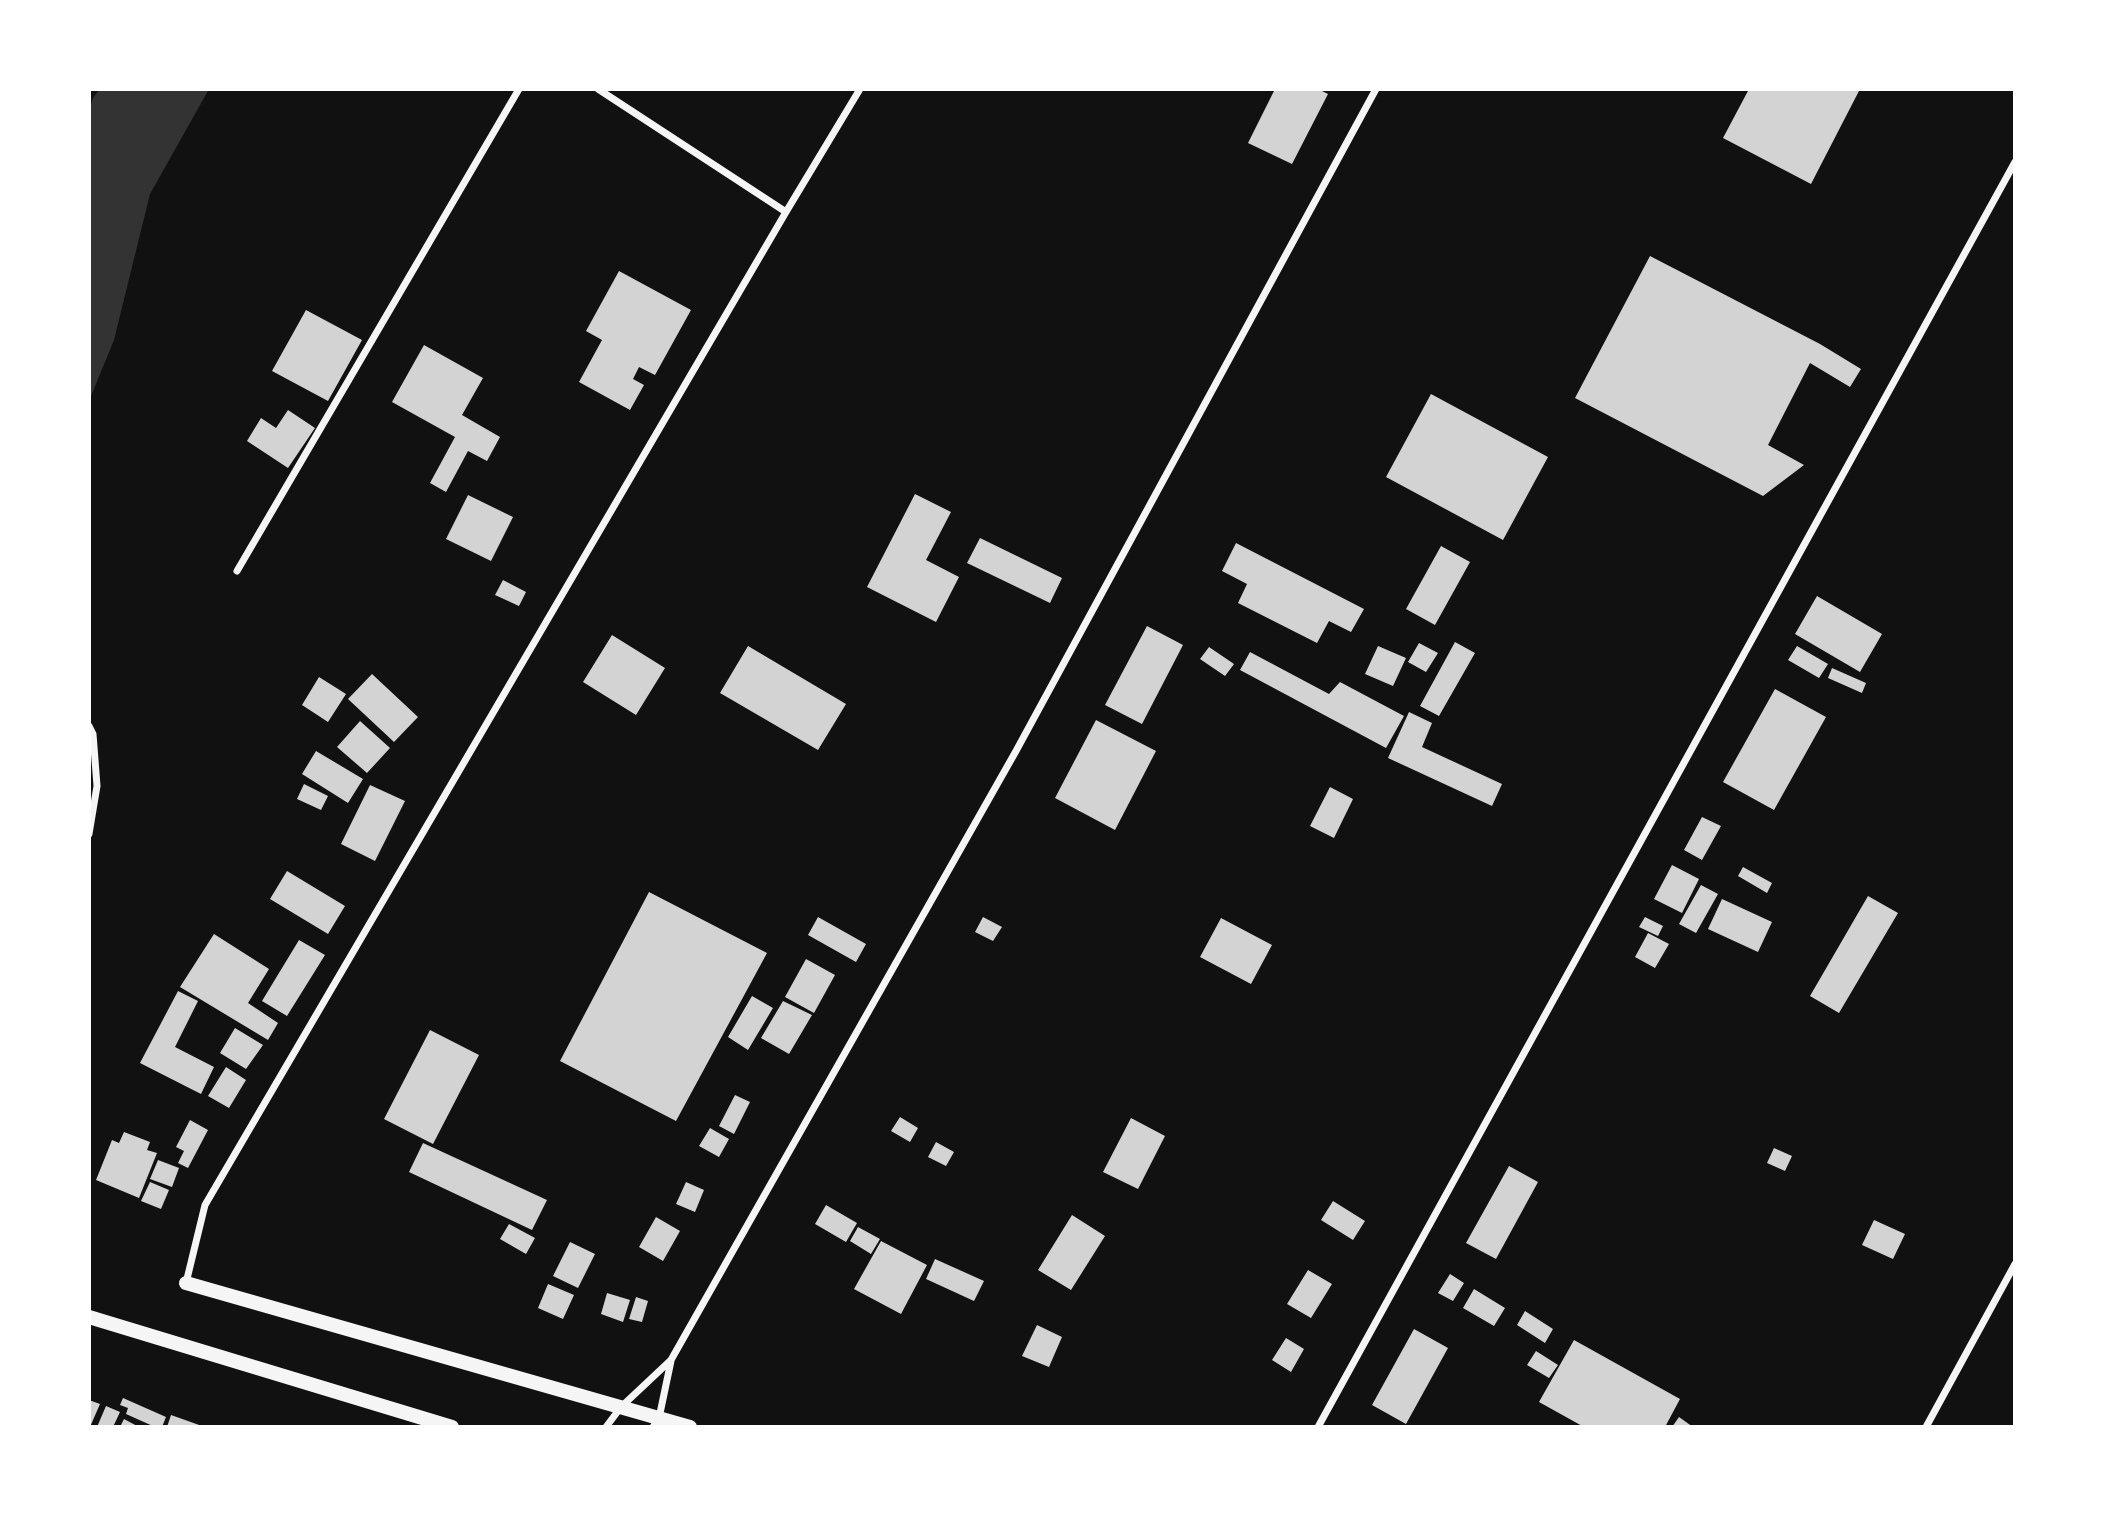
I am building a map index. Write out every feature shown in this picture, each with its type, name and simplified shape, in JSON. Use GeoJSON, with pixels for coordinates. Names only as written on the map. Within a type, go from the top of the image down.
{"type":"FeatureCollection","features":[{"type":"Feature","properties":{"kind":"main road"},"geometry":{"type":"LineString","coordinates":[[186,1283],[621,1407],[656,1422],[690,1427]]}},
{"type":"Feature","properties":{"kind":"main road"},"geometry":{"type":"LineString","coordinates":[[89,1317],[452,1427]]}},
{"type":"Feature","properties":{"kind":"street"},"geometry":{"type":"LineString","coordinates":[[237,571],[519,89]]}},
{"type":"Feature","properties":{"kind":"street"},"geometry":{"type":"LineString","coordinates":[[598,89],[786,212]]}},
{"type":"Feature","properties":{"kind":"street"},"geometry":{"type":"LineString","coordinates":[[186,1283],[205,1205],[860,89]]}},
{"type":"Feature","properties":{"kind":"street"},"geometry":{"type":"LineString","coordinates":[[656,1422],[671,1360],[1016,751],[1377,89]]}},
{"type":"Feature","properties":{"kind":"street"},"geometry":{"type":"LineString","coordinates":[[1318,1427],[2015,162]]}},
{"type":"Feature","properties":{"kind":"street"},"geometry":{"type":"LineString","coordinates":[[89,726],[93,734],[97,786],[89,834]]}},
{"type":"Feature","properties":{"kind":"street"},"geometry":{"type":"LineString","coordinates":[[1926,1427],[2015,1264]]}},
{"type":"Feature","properties":{"kind":"street"},"geometry":{"type":"LineString","coordinates":[[606,1427],[621,1407],[671,1360]]}},
{"type":"Feature","properties":{"kind":"shaded area"},"geometry":{"type":"Polygon","coordinates":[[[100,89],[209,89],[150,194],[114,340],[89,401],[89,111],[93,98],[100,89]]]}},
{"type":"Feature","properties":{"kind":"building"},"geometry":{"type":"Polygon","coordinates":[[[1275,89],[1318,89],[1328,94],[1292,164],[1248,143],[1275,89]]]}},
{"type":"Feature","properties":{"kind":"building"},"geometry":{"type":"Polygon","coordinates":[[[1749,89],[1860,89],[1811,184],[1723,138],[1749,89]]]}},
{"type":"Feature","properties":{"kind":"building"},"geometry":{"type":"Polygon","coordinates":[[[1650,256],[1820,344],[1861,369],[1850,387],[1810,363],[1768,445],[1804,465],[1763,496],[1575,398],[1650,256]]]}},
{"type":"Feature","properties":{"kind":"building"},"geometry":{"type":"Polygon","coordinates":[[[619,271],[691,310],[655,375],[639,367],[633,379],[644,385],[630,410],[579,382],[602,340],[586,331],[619,271]]]}},
{"type":"Feature","properties":{"kind":"building"},"geometry":{"type":"Polygon","coordinates":[[[306,310],[362,340],[328,401],[272,371],[306,310]]]}},
{"type":"Feature","properties":{"kind":"building"},"geometry":{"type":"Polygon","coordinates":[[[424,345],[483,378],[462,415],[500,437],[487,461],[468,451],[446,492],[430,483],[455,437],[392,402],[424,345]]]}},
{"type":"Feature","properties":{"kind":"building"},"geometry":{"type":"Polygon","coordinates":[[[1431,394],[1548,457],[1503,540],[1386,477],[1431,394]]]}},
{"type":"Feature","properties":{"kind":"building"},"geometry":{"type":"Polygon","coordinates":[[[288,410],[315,428],[288,468],[247,441],[261,418],[276,428],[288,410]]]}},
{"type":"Feature","properties":{"kind":"building"},"geometry":{"type":"Polygon","coordinates":[[[915,494],[951,512],[926,560],[959,577],[936,622],[867,587],[915,494]]]}},
{"type":"Feature","properties":{"kind":"building"},"geometry":{"type":"Polygon","coordinates":[[[468,495],[513,517],[491,561],[446,539],[468,495]]]}},
{"type":"Feature","properties":{"kind":"building"},"geometry":{"type":"Polygon","coordinates":[[[980,538],[1062,578],[1050,603],[967,563],[980,538]]]}},
{"type":"Feature","properties":{"kind":"building"},"geometry":{"type":"Polygon","coordinates":[[[1236,543],[1364,609],[1351,632],[1329,621],[1317,643],[1238,603],[1247,584],[1222,571],[1236,543]]]}},
{"type":"Feature","properties":{"kind":"building"},"geometry":{"type":"Polygon","coordinates":[[[1441,546],[1470,562],[1435,625],[1406,609],[1441,546]]]}},
{"type":"Feature","properties":{"kind":"building"},"geometry":{"type":"Polygon","coordinates":[[[503,580],[526,592],[519,606],[495,595],[503,580]]]}},
{"type":"Feature","properties":{"kind":"building"},"geometry":{"type":"Polygon","coordinates":[[[1817,596],[1882,634],[1860,672],[1795,634],[1817,596]]]}},
{"type":"Feature","properties":{"kind":"building"},"geometry":{"type":"Polygon","coordinates":[[[1147,626],[1183,645],[1142,724],[1105,705],[1147,626]]]}},
{"type":"Feature","properties":{"kind":"building"},"geometry":{"type":"Polygon","coordinates":[[[612,635],[665,668],[636,715],[583,682],[612,635]]]}},
{"type":"Feature","properties":{"kind":"building"},"geometry":{"type":"Polygon","coordinates":[[[1455,642],[1475,653],[1439,716],[1420,706],[1455,642]]]}},
{"type":"Feature","properties":{"kind":"building"},"geometry":{"type":"Polygon","coordinates":[[[1419,643],[1438,653],[1426,672],[1408,662],[1419,643]]]}},
{"type":"Feature","properties":{"kind":"building"},"geometry":{"type":"Polygon","coordinates":[[[748,646],[846,704],[818,750],[720,693],[748,646]]]}},
{"type":"Feature","properties":{"kind":"building"},"geometry":{"type":"Polygon","coordinates":[[[1378,646],[1406,658],[1393,686],[1365,674],[1378,646]]]}},
{"type":"Feature","properties":{"kind":"building"},"geometry":{"type":"Polygon","coordinates":[[[1797,646],[1828,664],[1819,678],[1788,660],[1797,646]]]}},
{"type":"Feature","properties":{"kind":"building"},"geometry":{"type":"Polygon","coordinates":[[[1209,647],[1234,664],[1225,676],[1200,659],[1209,647]]]}},
{"type":"Feature","properties":{"kind":"building"},"geometry":{"type":"Polygon","coordinates":[[[1250,652],[1329,694],[1340,682],[1404,716],[1386,748],[1240,670],[1250,652]]]}},
{"type":"Feature","properties":{"kind":"building"},"geometry":{"type":"Polygon","coordinates":[[[1832,668],[1866,683],[1862,693],[1828,678],[1832,668]]]}},
{"type":"Feature","properties":{"kind":"building"},"geometry":{"type":"Polygon","coordinates":[[[372,674],[418,717],[394,742],[348,699],[372,674]]]}},
{"type":"Feature","properties":{"kind":"building"},"geometry":{"type":"Polygon","coordinates":[[[319,677],[346,694],[328,722],[302,705],[319,677]]]}},
{"type":"Feature","properties":{"kind":"building"},"geometry":{"type":"Polygon","coordinates":[[[1775,689],[1826,717],[1774,810],[1723,782],[1775,689]]]}},
{"type":"Feature","properties":{"kind":"building"},"geometry":{"type":"Polygon","coordinates":[[[1409,712],[1432,723],[1422,747],[1502,784],[1492,806],[1388,758],[1409,712]]]}},
{"type":"Feature","properties":{"kind":"building"},"geometry":{"type":"Polygon","coordinates":[[[1096,720],[1156,751],[1115,830],[1055,798],[1096,720]]]}},
{"type":"Feature","properties":{"kind":"building"},"geometry":{"type":"Polygon","coordinates":[[[360,721],[390,748],[367,773],[337,747],[360,721]]]}},
{"type":"Feature","properties":{"kind":"building"},"geometry":{"type":"Polygon","coordinates":[[[316,751],[363,779],[348,803],[302,774],[316,751]]]}},
{"type":"Feature","properties":{"kind":"building"},"geometry":{"type":"Polygon","coordinates":[[[304,784],[328,796],[321,810],[297,799],[304,784]]]}},
{"type":"Feature","properties":{"kind":"building"},"geometry":{"type":"Polygon","coordinates":[[[370,785],[405,801],[375,861],[341,844],[370,785]]]}},
{"type":"Feature","properties":{"kind":"building"},"geometry":{"type":"Polygon","coordinates":[[[1330,787],[1353,799],[1334,838],[1310,826],[1330,787]]]}},
{"type":"Feature","properties":{"kind":"building"},"geometry":{"type":"Polygon","coordinates":[[[1702,817],[1721,826],[1702,860],[1684,850],[1702,817]]]}},
{"type":"Feature","properties":{"kind":"building"},"geometry":{"type":"Polygon","coordinates":[[[1672,865],[1699,879],[1682,913],[1654,899],[1672,865]]]}},
{"type":"Feature","properties":{"kind":"building"},"geometry":{"type":"Polygon","coordinates":[[[1743,867],[1772,883],[1767,893],[1738,876],[1743,867]]]}},
{"type":"Feature","properties":{"kind":"building"},"geometry":{"type":"Polygon","coordinates":[[[287,871],[345,906],[328,934],[270,899],[287,871]]]}},
{"type":"Feature","properties":{"kind":"building"},"geometry":{"type":"Polygon","coordinates":[[[1701,885],[1718,894],[1696,933],[1679,924],[1701,885]]]}},
{"type":"Feature","properties":{"kind":"building"},"geometry":{"type":"Polygon","coordinates":[[[649,892],[767,953],[676,1121],[560,1061],[649,892]]]}},
{"type":"Feature","properties":{"kind":"building"},"geometry":{"type":"Polygon","coordinates":[[[1868,896],[1898,913],[1839,1013],[1810,996],[1868,896]]]}},
{"type":"Feature","properties":{"kind":"building"},"geometry":{"type":"Polygon","coordinates":[[[1722,899],[1772,922],[1758,952],[1708,929],[1722,899]]]}},
{"type":"Feature","properties":{"kind":"building"},"geometry":{"type":"Polygon","coordinates":[[[818,917],[866,944],[856,962],[808,935],[818,917]]]}},
{"type":"Feature","properties":{"kind":"building"},"geometry":{"type":"Polygon","coordinates":[[[983,917],[1002,927],[993,941],[975,932],[983,917]]]}},
{"type":"Feature","properties":{"kind":"building"},"geometry":{"type":"Polygon","coordinates":[[[1645,917],[1663,926],[1658,936],[1639,927],[1645,917]]]}},
{"type":"Feature","properties":{"kind":"building"},"geometry":{"type":"Polygon","coordinates":[[[1221,918],[1272,945],[1251,984],[1200,957],[1221,918]]]}},
{"type":"Feature","properties":{"kind":"building"},"geometry":{"type":"Polygon","coordinates":[[[1648,933],[1669,944],[1655,968],[1635,957],[1648,933]]]}},
{"type":"Feature","properties":{"kind":"building"},"geometry":{"type":"Polygon","coordinates":[[[214,934],[269,969],[248,1003],[278,1023],[268,1040],[180,987],[214,934]]]}},
{"type":"Feature","properties":{"kind":"building"},"geometry":{"type":"Polygon","coordinates":[[[299,940],[325,955],[287,1016],[262,1001],[299,940]]]}},
{"type":"Feature","properties":{"kind":"building"},"geometry":{"type":"Polygon","coordinates":[[[806,959],[835,975],[814,1013],[785,997],[806,959]]]}},
{"type":"Feature","properties":{"kind":"building"},"geometry":{"type":"Polygon","coordinates":[[[178,991],[198,1001],[175,1047],[214,1067],[201,1094],[140,1063],[178,991]]]}},
{"type":"Feature","properties":{"kind":"building"},"geometry":{"type":"Polygon","coordinates":[[[752,996],[773,1008],[748,1050],[728,1037],[752,996]]]}},
{"type":"Feature","properties":{"kind":"building"},"geometry":{"type":"Polygon","coordinates":[[[783,1001],[812,1015],[789,1054],[761,1038],[783,1001]]]}},
{"type":"Feature","properties":{"kind":"building"},"geometry":{"type":"Polygon","coordinates":[[[235,1028],[263,1045],[246,1069],[220,1053],[235,1028]]]}},
{"type":"Feature","properties":{"kind":"building"},"geometry":{"type":"Polygon","coordinates":[[[430,1030],[479,1055],[433,1144],[384,1119],[430,1030]]]}},
{"type":"Feature","properties":{"kind":"building"},"geometry":{"type":"Polygon","coordinates":[[[226,1067],[246,1080],[229,1108],[208,1096],[226,1067]]]}},
{"type":"Feature","properties":{"kind":"building"},"geometry":{"type":"Polygon","coordinates":[[[735,1095],[750,1102],[734,1134],[719,1126],[735,1095]]]}},
{"type":"Feature","properties":{"kind":"building"},"geometry":{"type":"Polygon","coordinates":[[[900,1117],[918,1128],[910,1142],[891,1131],[900,1117]]]}},
{"type":"Feature","properties":{"kind":"building"},"geometry":{"type":"Polygon","coordinates":[[[1131,1118],[1165,1136],[1138,1189],[1103,1172],[1131,1118]]]}},
{"type":"Feature","properties":{"kind":"building"},"geometry":{"type":"Polygon","coordinates":[[[190,1120],[208,1130],[188,1168],[178,1163],[184,1151],[176,1147],[190,1120]]]}},
{"type":"Feature","properties":{"kind":"building"},"geometry":{"type":"Polygon","coordinates":[[[710,1128],[729,1139],[719,1157],[699,1146],[710,1128]]]}},
{"type":"Feature","properties":{"kind":"building"},"geometry":{"type":"Polygon","coordinates":[[[124,1132],[150,1142],[147,1150],[157,1153],[139,1198],[96,1180],[112,1140],[119,1143],[124,1132]]]}},
{"type":"Feature","properties":{"kind":"building"},"geometry":{"type":"Polygon","coordinates":[[[936,1142],[954,1152],[946,1166],[928,1157],[936,1142]]]}},
{"type":"Feature","properties":{"kind":"building"},"geometry":{"type":"Polygon","coordinates":[[[423,1143],[547,1200],[532,1230],[409,1172],[423,1143]]]}},
{"type":"Feature","properties":{"kind":"building"},"geometry":{"type":"Polygon","coordinates":[[[1774,1148],[1792,1156],[1785,1171],[1767,1163],[1774,1148]]]}},
{"type":"Feature","properties":{"kind":"building"},"geometry":{"type":"Polygon","coordinates":[[[158,1160],[179,1168],[172,1187],[150,1179],[158,1160]]]}},
{"type":"Feature","properties":{"kind":"building"},"geometry":{"type":"Polygon","coordinates":[[[1509,1166],[1538,1182],[1496,1259],[1466,1243],[1509,1166]]]}},
{"type":"Feature","properties":{"kind":"building"},"geometry":{"type":"Polygon","coordinates":[[[150,1182],[169,1190],[161,1209],[141,1201],[150,1182]]]}},
{"type":"Feature","properties":{"kind":"building"},"geometry":{"type":"Polygon","coordinates":[[[686,1182],[704,1190],[695,1212],[676,1204],[686,1182]]]}},
{"type":"Feature","properties":{"kind":"building"},"geometry":{"type":"Polygon","coordinates":[[[1333,1201],[1365,1221],[1353,1240],[1321,1220],[1333,1201]]]}},
{"type":"Feature","properties":{"kind":"building"},"geometry":{"type":"Polygon","coordinates":[[[826,1205],[857,1223],[846,1242],[815,1224],[826,1205]]]}},
{"type":"Feature","properties":{"kind":"building"},"geometry":{"type":"Polygon","coordinates":[[[1072,1215],[1105,1236],[1071,1290],[1038,1270],[1072,1215]]]}},
{"type":"Feature","properties":{"kind":"building"},"geometry":{"type":"Polygon","coordinates":[[[656,1217],[680,1231],[663,1261],[639,1247],[656,1217]]]}},
{"type":"Feature","properties":{"kind":"building"},"geometry":{"type":"Polygon","coordinates":[[[1874,1220],[1905,1234],[1893,1259],[1862,1245],[1874,1220]]]}},
{"type":"Feature","properties":{"kind":"building"},"geometry":{"type":"Polygon","coordinates":[[[509,1224],[535,1238],[526,1254],[500,1239],[509,1224]]]}},
{"type":"Feature","properties":{"kind":"building"},"geometry":{"type":"Polygon","coordinates":[[[858,1227],[880,1239],[871,1254],[850,1241],[858,1227]]]}},
{"type":"Feature","properties":{"kind":"building"},"geometry":{"type":"Polygon","coordinates":[[[881,1241],[927,1265],[901,1314],[854,1289],[881,1241]]]}},
{"type":"Feature","properties":{"kind":"building"},"geometry":{"type":"Polygon","coordinates":[[[570,1242],[595,1254],[578,1288],[553,1276],[570,1242]]]}},
{"type":"Feature","properties":{"kind":"building"},"geometry":{"type":"Polygon","coordinates":[[[935,1259],[984,1281],[974,1301],[926,1279],[935,1259]]]}},
{"type":"Feature","properties":{"kind":"building"},"geometry":{"type":"Polygon","coordinates":[[[1308,1270],[1332,1284],[1311,1318],[1287,1304],[1308,1270]]]}},
{"type":"Feature","properties":{"kind":"building"},"geometry":{"type":"Polygon","coordinates":[[[1450,1274],[1464,1283],[1453,1301],[1438,1293],[1450,1274]]]}},
{"type":"Feature","properties":{"kind":"building"},"geometry":{"type":"Polygon","coordinates":[[[548,1284],[574,1295],[563,1319],[538,1308],[548,1284]]]}},
{"type":"Feature","properties":{"kind":"building"},"geometry":{"type":"Polygon","coordinates":[[[1474,1289],[1505,1308],[1494,1326],[1463,1308],[1474,1289]]]}},
{"type":"Feature","properties":{"kind":"building"},"geometry":{"type":"Polygon","coordinates":[[[607,1293],[630,1300],[623,1322],[601,1314],[607,1293]]]}},
{"type":"Feature","properties":{"kind":"building"},"geometry":{"type":"Polygon","coordinates":[[[636,1297],[648,1301],[642,1322],[629,1319],[636,1297]]]}},
{"type":"Feature","properties":{"kind":"building"},"geometry":{"type":"Polygon","coordinates":[[[1525,1311],[1553,1329],[1545,1343],[1517,1325],[1525,1311]]]}},
{"type":"Feature","properties":{"kind":"building"},"geometry":{"type":"Polygon","coordinates":[[[1037,1325],[1062,1337],[1049,1367],[1022,1356],[1037,1325]]]}},
{"type":"Feature","properties":{"kind":"building"},"geometry":{"type":"Polygon","coordinates":[[[1414,1329],[1448,1348],[1406,1424],[1372,1405],[1414,1329]]]}},
{"type":"Feature","properties":{"kind":"building"},"geometry":{"type":"Polygon","coordinates":[[[1286,1338],[1304,1349],[1291,1372],[1272,1360],[1286,1338]]]}},
{"type":"Feature","properties":{"kind":"building"},"geometry":{"type":"Polygon","coordinates":[[[1574,1340],[1680,1399],[1665,1427],[1584,1427],[1539,1402],[1574,1340]]]}},
{"type":"Feature","properties":{"kind":"building"},"geometry":{"type":"Polygon","coordinates":[[[1536,1351],[1558,1365],[1549,1378],[1527,1365],[1536,1351]]]}},
{"type":"Feature","properties":{"kind":"building"},"geometry":{"type":"Polygon","coordinates":[[[123,1398],[166,1417],[162,1427],[155,1427],[126,1414],[128,1408],[120,1405],[123,1398]]]}},
{"type":"Feature","properties":{"kind":"building"},"geometry":{"type":"Polygon","coordinates":[[[89,1400],[100,1404],[90,1427],[89,1427],[89,1400]]]}},
{"type":"Feature","properties":{"kind":"building"},"geometry":{"type":"Polygon","coordinates":[[[106,1406],[120,1412],[113,1427],[97,1427],[106,1406]]]}},
{"type":"Feature","properties":{"kind":"building"},"geometry":{"type":"Polygon","coordinates":[[[171,1415],[202,1426],[202,1427],[167,1427],[171,1415]]]}},
{"type":"Feature","properties":{"kind":"building"},"geometry":{"type":"Polygon","coordinates":[[[1679,1417],[1693,1427],[1672,1427],[1679,1417]]]}},
{"type":"Feature","properties":{"kind":"building"},"geometry":{"type":"Polygon","coordinates":[[[124,1419],[139,1427],[120,1427],[124,1419]]]}}]}
